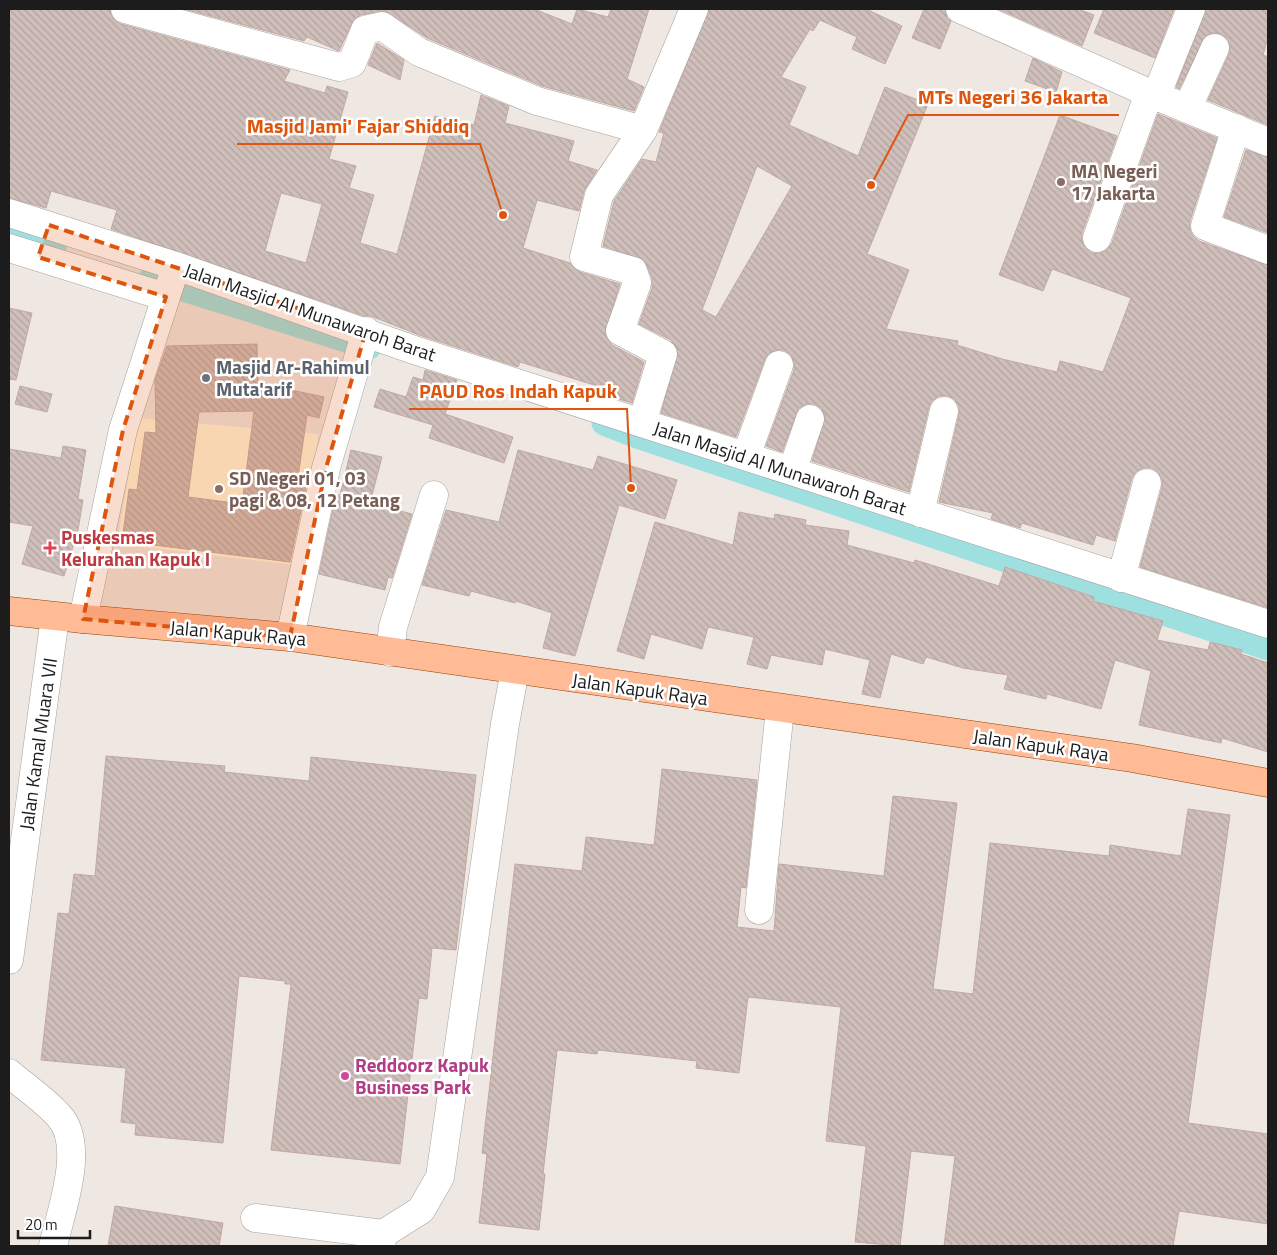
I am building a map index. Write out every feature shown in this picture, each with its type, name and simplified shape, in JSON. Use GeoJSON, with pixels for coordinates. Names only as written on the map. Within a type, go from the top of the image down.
{"type":"FeatureCollection","features":[{"type":"Feature","properties":{"kind":"main road","name":"Jalan Kapuk Raya"},"geometry":{"type":"LineString","coordinates":[[9,610],[83,620],[290,637],[780,709],[1132,758],[1268,783]]}},
{"type":"Feature","properties":{"kind":"street"},"geometry":{"type":"LineString","coordinates":[[125,9],[339,67],[352,63],[365,30],[382,26],[419,52],[537,101],[644,130]]}},
{"type":"Feature","properties":{"kind":"street"},"geometry":{"type":"LineString","coordinates":[[642,423],[663,354],[620,331],[637,284],[633,270],[584,257],[599,194],[644,130],[694,9]]}},
{"type":"Feature","properties":{"kind":"street"},"geometry":{"type":"LineString","coordinates":[[960,9],[1187,109],[1268,142]]}},
{"type":"Feature","properties":{"kind":"street"},"geometry":{"type":"LineString","coordinates":[[1097,238],[1153,94],[1191,9]]}},
{"type":"Feature","properties":{"kind":"street"},"geometry":{"type":"LineString","coordinates":[[1187,109],[1215,48]]}},
{"type":"Feature","properties":{"kind":"street"},"geometry":{"type":"LineString","coordinates":[[1236,128],[1205,226],[1268,250]]}},
{"type":"Feature","properties":{"kind":"street","name":"Jalan Masjid Al Munawaroh Barat"},"geometry":{"type":"LineString","coordinates":[[9,213],[43,241],[170,284],[363,341],[424,353],[1268,624]]}},
{"type":"Feature","properties":{"kind":"street"},"geometry":{"type":"LineString","coordinates":[[9,248],[43,241]]}},
{"type":"Feature","properties":{"kind":"street"},"geometry":{"type":"LineString","coordinates":[[83,620],[123,430],[170,284]]}},
{"type":"Feature","properties":{"kind":"street"},"geometry":{"type":"LineString","coordinates":[[290,637],[326,468],[363,341]]}},
{"type":"Feature","properties":{"kind":"street"},"geometry":{"type":"LineString","coordinates":[[746,456],[779,365]]}},
{"type":"Feature","properties":{"kind":"street"},"geometry":{"type":"LineString","coordinates":[[920,513],[944,412]]}},
{"type":"Feature","properties":{"kind":"street"},"geometry":{"type":"LineString","coordinates":[[792,471],[810,419]]}},
{"type":"Feature","properties":{"kind":"street"},"geometry":{"type":"LineString","coordinates":[[1121,578],[1147,483]]}},
{"type":"Feature","properties":{"kind":"street"},"geometry":{"type":"LineString","coordinates":[[390,652],[393,627],[434,495]]}},
{"type":"Feature","properties":{"kind":"street","name":"Jalan Kamal Muara VII"},"geometry":{"type":"LineString","coordinates":[[9,960],[55,617]]}},
{"type":"Feature","properties":{"kind":"street"},"geometry":{"type":"LineString","coordinates":[[255,1218],[382,1240],[421,1210],[440,1177],[505,724],[516,670]]}},
{"type":"Feature","properties":{"kind":"street"},"geometry":{"type":"LineString","coordinates":[[759,910],[780,709]]}},
{"type":"Feature","properties":{"kind":"street"},"geometry":{"type":"LineString","coordinates":[[9,1073],[59,1116],[67,1127],[72,1141],[73,1157],[53,1246]]}},
{"type":"Feature","properties":{"kind":"highlighted area"},"geometry":{"type":"Polygon","coordinates":[[[49,225],[366,331],[326,468],[290,637],[83,619],[123,430],[166,297],[38,257],[49,225]]]}},
{"type":"Feature","properties":{"kind":"shaded area","name":"SD Negeri 01, 03 pagi & 08, 12 Petang"},"geometry":{"type":"Polygon","coordinates":[[[138,418],[318,434],[303,566],[117,544],[138,418]]]}},
{"type":"Feature","properties":{"kind":"building"},"geometry":{"type":"Polygon","coordinates":[[[9,9],[110,9],[114,20],[121,24],[290,70],[284,81],[325,93],[327,86],[348,92],[329,159],[356,166],[349,188],[374,195],[360,243],[397,254],[435,116],[474,125],[481,95],[509,106],[505,123],[574,141],[568,161],[597,170],[584,191],[579,211],[537,200],[523,248],[570,263],[580,272],[620,284],[605,333],[612,345],[644,362],[632,403],[602,394],[604,388],[520,362],[518,367],[111,229],[117,210],[51,191],[46,208],[9,198],[9,9]],[[281,193],[265,251],[306,263],[322,204],[281,193]]]}},
{"type":"Feature","properties":{"kind":"building"},"geometry":{"type":"Polygon","coordinates":[[[184,9],[534,9],[572,24],[577,9],[608,17],[611,9],[649,9],[627,79],[644,87],[634,111],[542,86],[427,38],[385,11],[361,15],[354,19],[339,51],[307,37],[304,41],[184,9]]]}},
{"type":"Feature","properties":{"kind":"building"},"geometry":{"type":"Polygon","coordinates":[[[709,9],[866,9],[902,26],[885,64],[852,49],[857,37],[820,20],[813,31],[810,29],[781,77],[806,87],[789,125],[858,156],[885,87],[928,104],[867,254],[909,270],[886,329],[958,341],[957,345],[1002,359],[1057,372],[1060,361],[1103,372],[1131,298],[1052,269],[1043,291],[999,275],[1060,115],[1117,136],[1082,233],[1085,248],[1092,253],[1107,250],[1112,243],[1158,114],[1217,138],[1190,221],[1190,230],[1199,241],[1268,265],[1268,608],[1140,567],[1162,487],[1162,480],[1158,472],[1152,468],[1143,468],[1136,472],[1132,478],[1115,541],[1096,535],[1093,545],[1022,523],[1020,528],[991,519],[993,513],[939,502],[959,414],[959,406],[954,399],[948,396],[939,396],[932,401],[929,407],[909,492],[812,461],[825,417],[821,408],[815,404],[807,404],[799,408],[782,452],[766,446],[794,370],[791,355],[784,350],[769,353],[765,359],[736,437],[661,413],[678,351],[671,340],[639,324],[652,288],[652,278],[644,260],[603,246],[614,201],[642,159],[656,162],[664,133],[659,132],[709,9]],[[757,166],[702,310],[716,317],[792,186],[757,166]]]}},
{"type":"Feature","properties":{"kind":"building"},"geometry":{"type":"Polygon","coordinates":[[[924,9],[945,9],[947,18],[951,21],[940,49],[912,38],[924,9]]]}},
{"type":"Feature","properties":{"kind":"building"},"geometry":{"type":"Polygon","coordinates":[[[998,9],[1078,9],[1094,15],[1082,46],[998,9]]]}},
{"type":"Feature","properties":{"kind":"building"},"geometry":{"type":"Polygon","coordinates":[[[1104,9],[1174,9],[1155,58],[1094,33],[1104,9]]]}},
{"type":"Feature","properties":{"kind":"building"},"geometry":{"type":"Polygon","coordinates":[[[1206,9],[1268,9],[1268,38],[1263,55],[1268,57],[1268,125],[1208,100],[1229,54],[1230,46],[1228,39],[1221,34],[1213,33],[1206,36],[1179,89],[1176,87],[1206,9]]]}},
{"type":"Feature","properties":{"kind":"building"},"geometry":{"type":"Polygon","coordinates":[[[377,43],[404,60],[400,80],[368,65],[377,43]]]}},
{"type":"Feature","properties":{"kind":"building"},"geometry":{"type":"Polygon","coordinates":[[[1033,58],[1062,72],[1056,92],[1025,81],[1033,58]]]}},
{"type":"Feature","properties":{"kind":"building"},"geometry":{"type":"Polygon","coordinates":[[[1246,150],[1268,157],[1268,233],[1224,217],[1246,150]]]}},
{"type":"Feature","properties":{"kind":"building"},"geometry":{"type":"Polygon","coordinates":[[[9,308],[32,313],[16,380],[9,379],[9,308]]]}},
{"type":"Feature","properties":{"kind":"building","name":"SD Negeri 01, 03 pagi & 08, 12 Petang"},"geometry":{"type":"Polygon","coordinates":[[[257,344],[258,383],[324,397],[319,418],[307,415],[297,484],[306,487],[290,562],[122,541],[129,489],[137,490],[145,432],[156,433],[155,380],[167,346],[257,344]],[[254,411],[199,412],[188,497],[242,504],[254,411]]]}},
{"type":"Feature","properties":{"kind":"building"},"geometry":{"type":"Polygon","coordinates":[[[425,370],[457,380],[445,414],[513,437],[504,463],[429,438],[433,425],[374,407],[380,389],[406,397],[413,377],[423,380],[425,370]]]}},
{"type":"Feature","properties":{"kind":"building"},"geometry":{"type":"Polygon","coordinates":[[[20,386],[52,394],[47,412],[15,404],[20,386]]]}},
{"type":"Feature","properties":{"kind":"building"},"geometry":{"type":"Polygon","coordinates":[[[63,446],[86,450],[78,499],[83,500],[78,530],[64,576],[22,564],[33,526],[9,522],[9,449],[61,458],[63,446]]]}},
{"type":"Feature","properties":{"kind":"building"},"geometry":{"type":"Polygon","coordinates":[[[351,450],[382,457],[370,503],[412,514],[392,578],[388,577],[385,590],[319,574],[336,495],[340,495],[351,450]]]}},
{"type":"Feature","properties":{"kind":"building"},"geometry":{"type":"Polygon","coordinates":[[[518,450],[593,470],[598,456],[677,480],[665,519],[619,505],[575,656],[543,648],[552,613],[516,601],[515,603],[471,591],[469,596],[422,585],[446,510],[499,522],[518,450]]]}},
{"type":"Feature","properties":{"kind":"building"},"geometry":{"type":"Polygon","coordinates":[[[739,512],[774,519],[775,514],[806,520],[805,525],[849,531],[847,545],[914,563],[915,560],[999,586],[1005,567],[1094,597],[1093,601],[1163,621],[1157,640],[1208,650],[1210,642],[1242,650],[1241,654],[1268,663],[1268,752],[1222,738],[1221,743],[1139,725],[1151,671],[1115,660],[1101,709],[1047,694],[1046,699],[1004,689],[1008,675],[963,668],[926,657],[923,664],[891,654],[880,698],[862,694],[870,660],[825,649],[822,665],[771,655],[767,669],[747,664],[754,637],[708,627],[702,649],[651,634],[644,659],[617,651],[655,522],[733,545],[739,512]]]}},
{"type":"Feature","properties":{"kind":"building"},"geometry":{"type":"Polygon","coordinates":[[[106,756],[225,766],[224,772],[309,781],[311,757],[476,775],[456,950],[432,948],[427,999],[419,998],[400,1164],[271,1150],[291,984],[285,984],[285,981],[239,976],[223,1143],[135,1135],[136,1124],[121,1122],[126,1068],[41,1060],[58,913],[69,914],[74,874],[95,876],[106,756]]]}},
{"type":"Feature","properties":{"kind":"building"},"geometry":{"type":"Polygon","coordinates":[[[662,769],[757,780],[746,888],[741,887],[737,927],[774,931],[779,864],[884,876],[893,796],[957,803],[933,989],[973,994],[990,843],[1109,856],[1110,845],[1181,856],[1188,809],[1230,815],[1188,1123],[1268,1134],[1268,1224],[1179,1211],[1173,1246],[944,1246],[955,1156],[911,1151],[900,1246],[855,1242],[866,1146],[826,1141],[841,1007],[748,997],[739,1073],[696,1068],[697,1061],[598,1050],[597,1054],[557,1050],[543,1174],[545,1174],[539,1230],[479,1223],[487,1154],[482,1153],[515,864],[582,871],[586,837],[654,845],[662,769]]]}},
{"type":"Feature","properties":{"kind":"building"},"geometry":{"type":"Polygon","coordinates":[[[115,1206],[223,1223],[219,1246],[108,1246],[115,1206]]]}},
{"type":"Feature","properties":{"kind":"waterway"},"geometry":{"type":"LineString","coordinates":[[9,233],[54,248]]}},
{"type":"Feature","properties":{"kind":"waterway"},"geometry":{"type":"LineString","coordinates":[[151,279],[369,347]]}},
{"type":"Feature","properties":{"kind":"waterway"},"geometry":{"type":"LineString","coordinates":[[604,423],[640,437],[1268,648]]}},
{"type":"Feature","properties":{"kind":"place","name":"MA Negeri 17 Jakarta"},"geometry":{"type":"Point","coordinates":[1061,182]}},
{"type":"Feature","properties":{"kind":"place","name":"MTs Negeri 36 Jakarta"},"geometry":{"type":"Point","coordinates":[871,185]}},
{"type":"Feature","properties":{"kind":"place","name":"Masjid Jami' Fajar Shiddiq"},"geometry":{"type":"Point","coordinates":[503,215]}},
{"type":"Feature","properties":{"kind":"place","name":"Masjid Ar-Rahimul Muta'arif"},"geometry":{"type":"Point","coordinates":[206,378]}},
{"type":"Feature","properties":{"kind":"place","name":"PAUD Ros Indah Kapuk"},"geometry":{"type":"Point","coordinates":[631,488]}},
{"type":"Feature","properties":{"kind":"place","name":"SD Negeri 01, 03 pagi & 08, 12 Petang"},"geometry":{"type":"Point","coordinates":[219,489]}},
{"type":"Feature","properties":{"kind":"place","name":"Puskesmas Kelurahan Kapuk I"},"geometry":{"type":"Point","coordinates":[50,548]}},
{"type":"Feature","properties":{"kind":"place","name":"Reddoorz Kapuk Business Park"},"geometry":{"type":"Point","coordinates":[345,1076]}}]}
